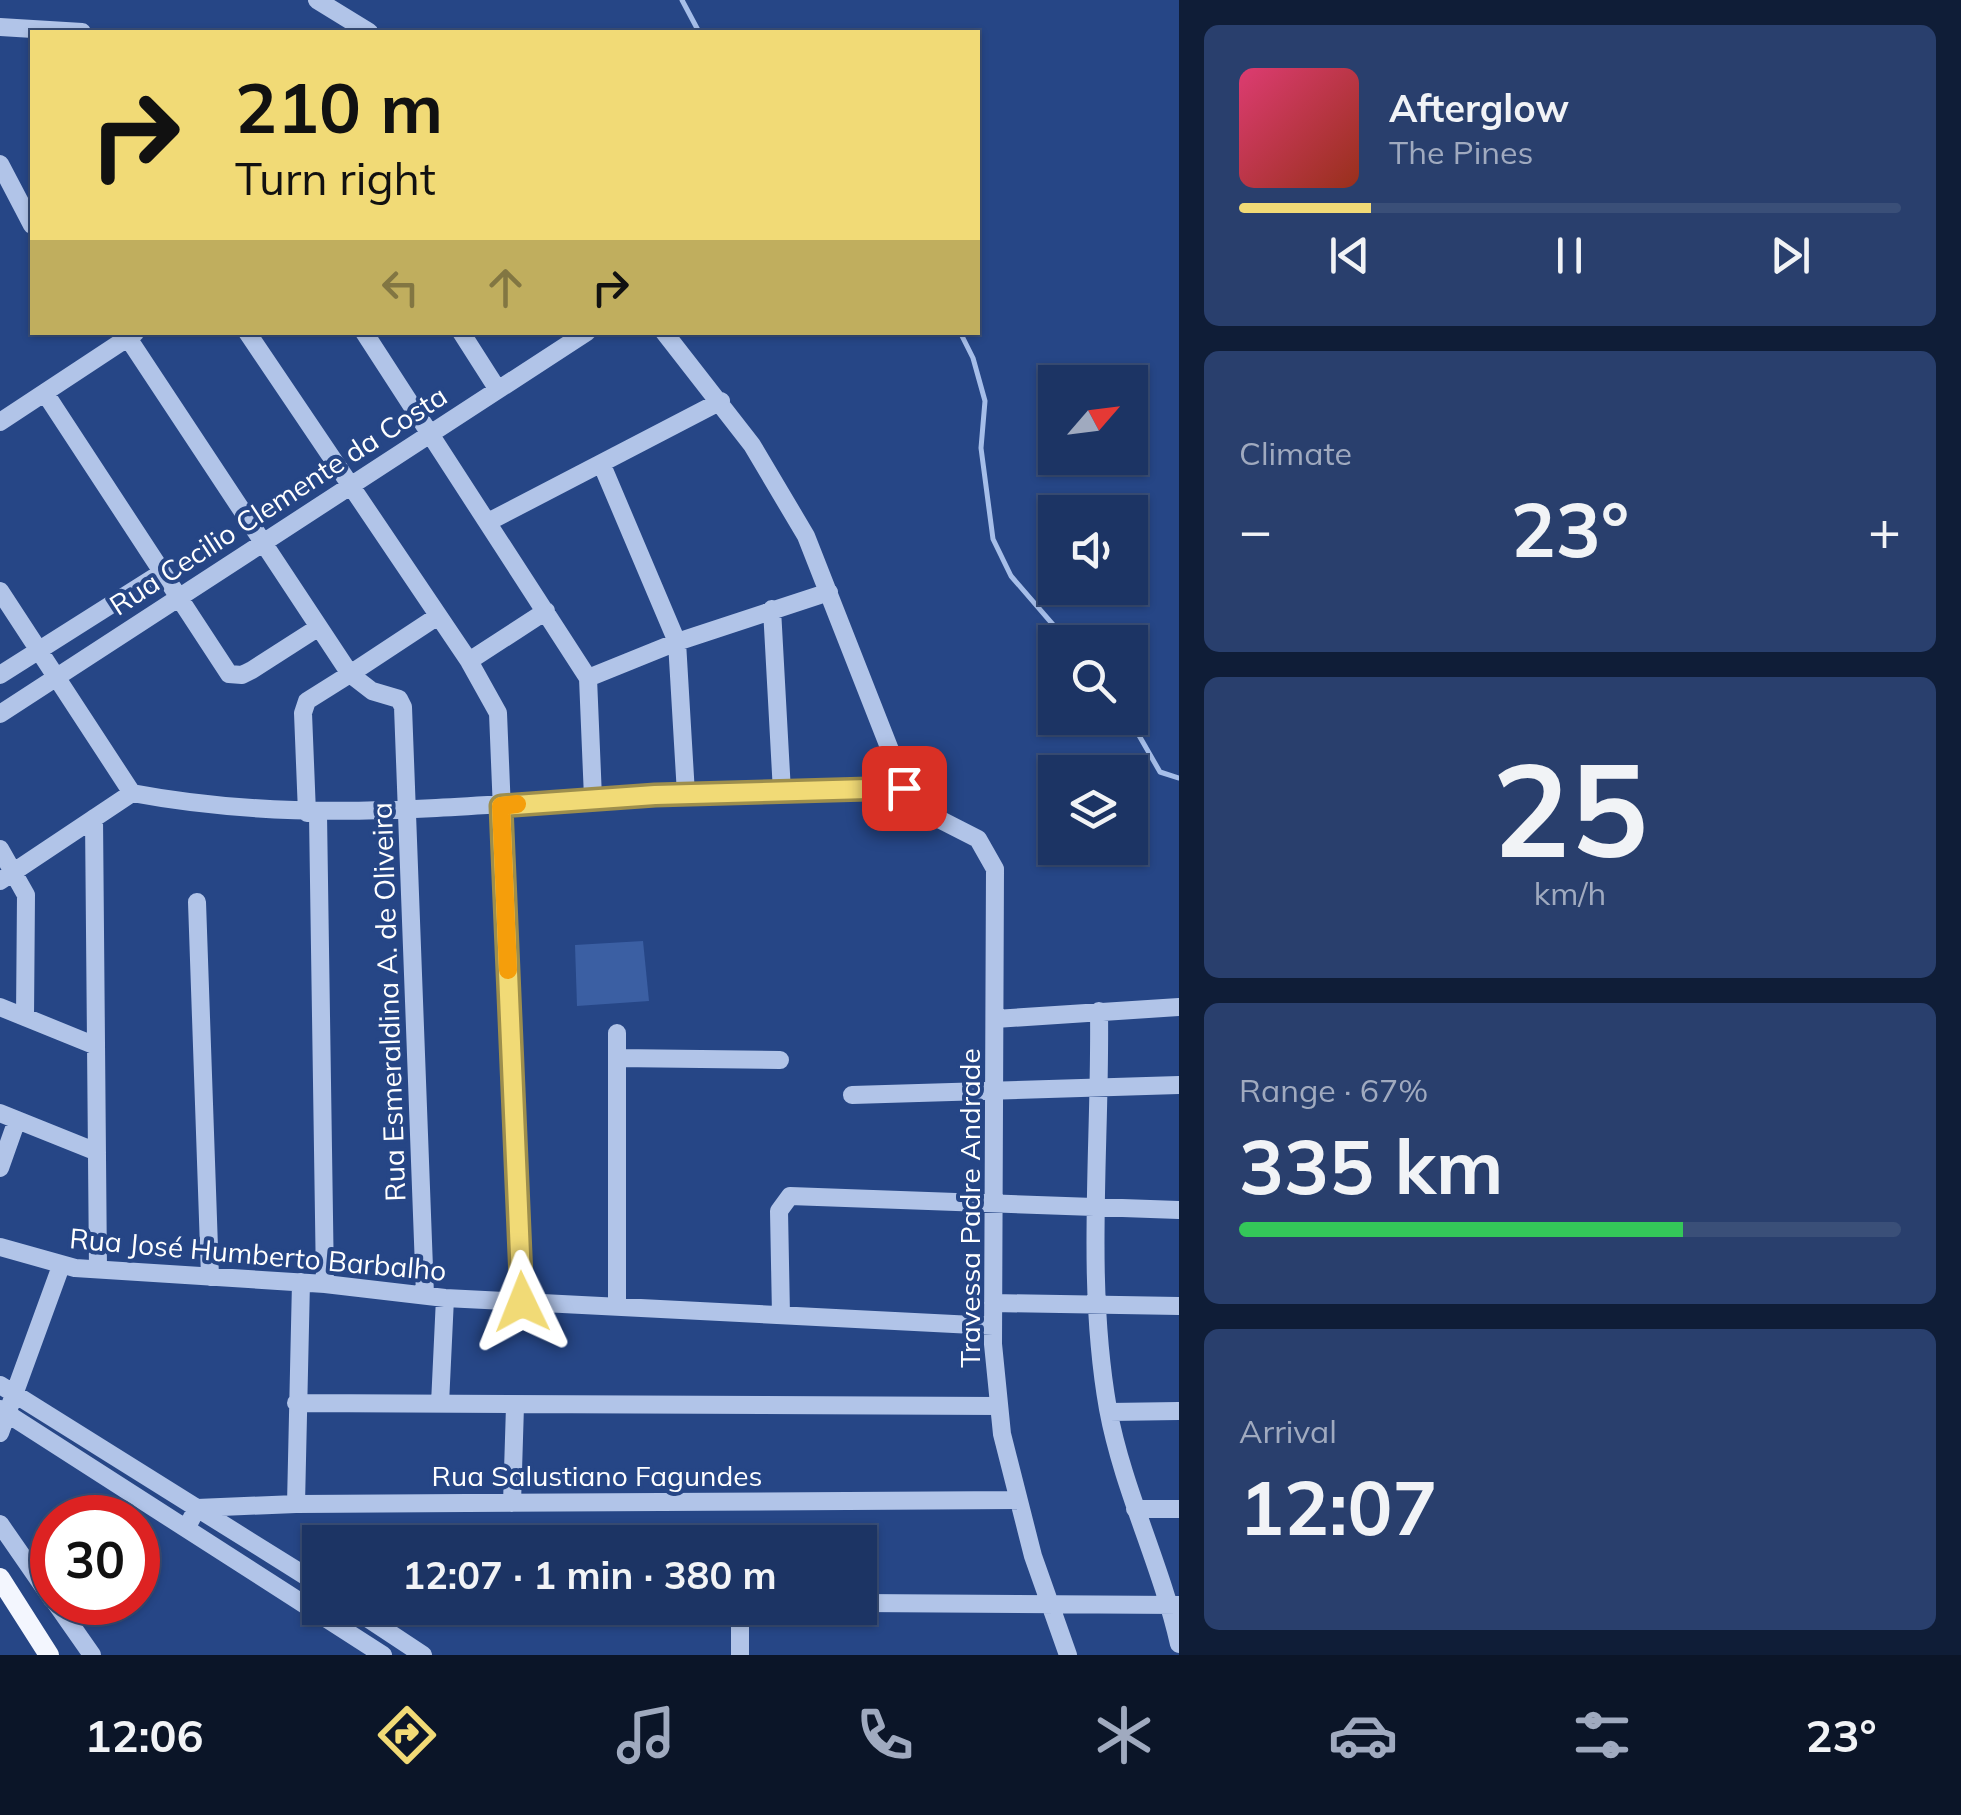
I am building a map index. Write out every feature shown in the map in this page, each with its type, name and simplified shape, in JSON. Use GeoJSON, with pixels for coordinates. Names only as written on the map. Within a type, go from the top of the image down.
{"type":"FeatureCollection","features":[{"type":"Feature","properties":{"kind":"main road"},"geometry":{"type":"LineString","coordinates":[[0,1578],[50,1655]]}},
{"type":"Feature","properties":{"kind":"street"},"geometry":{"type":"LineString","coordinates":[[317,0],[366,30]]}},
{"type":"Feature","properties":{"kind":"street"},"geometry":{"type":"LineString","coordinates":[[0,27],[49,30]]}},
{"type":"Feature","properties":{"kind":"street"},"geometry":{"type":"LineString","coordinates":[[0,164],[30,221]]}},
{"type":"Feature","properties":{"kind":"street"},"geometry":{"type":"LineString","coordinates":[[0,422],[132,335],[350,674]]}},
{"type":"Feature","properties":{"kind":"street"},"geometry":{"type":"LineString","coordinates":[[249,335],[469,661],[498,713],[522,1302]]}},
{"type":"Feature","properties":{"kind":"street"},"geometry":{"type":"LineString","coordinates":[[366,335],[588,678],[593,798]]}},
{"type":"Feature","properties":{"kind":"street"},"geometry":{"type":"LineString","coordinates":[[462,335],[498,390]]}},
{"type":"Feature","properties":{"kind":"street"},"geometry":{"type":"LineString","coordinates":[[7,876],[132,793],[227,809],[312,814],[410,812],[593,798],[904,788],[828,592],[782,492],[721,400],[667,335]]}},
{"type":"Feature","properties":{"kind":"street","name":"Rua Cecilio Clemente da Costa"},"geometry":{"type":"LineString","coordinates":[[0,714],[498,390],[559,340]]}},
{"type":"Feature","properties":{"kind":"street"},"geometry":{"type":"LineString","coordinates":[[44,393],[223,668],[234,676],[252,670],[319,627]]}},
{"type":"Feature","properties":{"kind":"street"},"geometry":{"type":"LineString","coordinates":[[490,522],[721,400]]}},
{"type":"Feature","properties":{"kind":"street"},"geometry":{"type":"LineString","coordinates":[[602,465],[677,642],[686,794]]}},
{"type":"Feature","properties":{"kind":"street","name":"Rua Cecilio Clemente da Costa"},"geometry":{"type":"LineString","coordinates":[[0,675],[161,573]]}},
{"type":"Feature","properties":{"kind":"street"},"geometry":{"type":"LineString","coordinates":[[0,591],[132,793]]}},
{"type":"Feature","properties":{"kind":"street"},"geometry":{"type":"LineString","coordinates":[[588,678],[677,642],[828,592]]}},
{"type":"Feature","properties":{"kind":"street"},"geometry":{"type":"LineString","coordinates":[[772,609],[782,792]]}},
{"type":"Feature","properties":{"kind":"street"},"geometry":{"type":"LineString","coordinates":[[469,661],[546,611]]}},
{"type":"Feature","properties":{"kind":"street"},"geometry":{"type":"LineString","coordinates":[[324,1284],[312,814],[302,713],[307,701],[438,616]]}},
{"type":"Feature","properties":{"kind":"street","name":"Rua Esmeraldina A. de Oliveira"},"geometry":{"type":"LineString","coordinates":[[350,674],[372,692],[398,699],[403,707],[410,812],[424,1295]]}},
{"type":"Feature","properties":{"kind":"street","name":"Travessa Padre Andrade"},"geometry":{"type":"LineString","coordinates":[[904,788],[929,814],[978,839],[990,855],[996,880],[993,1326],[999,1406],[1018,1500],[1048,1604],[1068,1655]]}},
{"type":"Feature","properties":{"kind":"street"},"geometry":{"type":"LineString","coordinates":[[94,818],[98,1269]]}},
{"type":"Feature","properties":{"kind":"street"},"geometry":{"type":"LineString","coordinates":[[0,850],[7,876],[26,906],[24,1017]]}},
{"type":"Feature","properties":{"kind":"street"},"geometry":{"type":"LineString","coordinates":[[197,902],[210,1276]]}},
{"type":"Feature","properties":{"kind":"street"},"geometry":{"type":"LineString","coordinates":[[0,1007],[96,1046]]}},
{"type":"Feature","properties":{"kind":"street"},"geometry":{"type":"LineString","coordinates":[[996,1019],[1178,1007]]}},
{"type":"Feature","properties":{"kind":"street"},"geometry":{"type":"LineString","coordinates":[[1099,1012],[1097,1307],[1109,1412],[1135,1508],[1174,1605],[1178,1644]]}},
{"type":"Feature","properties":{"kind":"street"},"geometry":{"type":"LineString","coordinates":[[617,1034],[617,1306]]}},
{"type":"Feature","properties":{"kind":"street"},"geometry":{"type":"LineString","coordinates":[[617,1058],[780,1060]]}},
{"type":"Feature","properties":{"kind":"street"},"geometry":{"type":"LineString","coordinates":[[852,1095],[997,1094],[1178,1085]]}},
{"type":"Feature","properties":{"kind":"street"},"geometry":{"type":"LineString","coordinates":[[0,1168],[8,1116],[97,1152]]}},
{"type":"Feature","properties":{"kind":"street"},"geometry":{"type":"LineString","coordinates":[[781,1315],[780,1205],[790,1196],[1178,1210]]}},
{"type":"Feature","properties":{"kind":"street","name":"Rua José Humberto Barbalho"},"geometry":{"type":"LineString","coordinates":[[0,1247],[61,1266],[301,1282],[445,1298],[993,1326]]}},
{"type":"Feature","properties":{"kind":"street"},"geometry":{"type":"LineString","coordinates":[[0,1433],[7,1390],[61,1266]]}},
{"type":"Feature","properties":{"kind":"street"},"geometry":{"type":"LineString","coordinates":[[296,1504],[301,1282]]}},
{"type":"Feature","properties":{"kind":"street"},"geometry":{"type":"LineString","coordinates":[[440,1404],[445,1298]]}},
{"type":"Feature","properties":{"kind":"street"},"geometry":{"type":"LineString","coordinates":[[994,1303],[1178,1306]]}},
{"type":"Feature","properties":{"kind":"street"},"geometry":{"type":"LineString","coordinates":[[7,1390],[302,1574]]}},
{"type":"Feature","properties":{"kind":"street"},"geometry":{"type":"LineString","coordinates":[[296,1403],[999,1406]]}},
{"type":"Feature","properties":{"kind":"street"},"geometry":{"type":"LineString","coordinates":[[512,1503],[515,1406]]}},
{"type":"Feature","properties":{"kind":"street"},"geometry":{"type":"LineString","coordinates":[[1109,1412],[1178,1411]]}},
{"type":"Feature","properties":{"kind":"street"},"geometry":{"type":"LineString","coordinates":[[4,1412],[302,1594]]}},
{"type":"Feature","properties":{"kind":"street","name":"Rua Salustiano Fagundes"},"geometry":{"type":"LineString","coordinates":[[197,1508],[296,1504],[1018,1500]]}},
{"type":"Feature","properties":{"kind":"street"},"geometry":{"type":"LineString","coordinates":[[187,1527],[197,1508]]}},
{"type":"Feature","properties":{"kind":"street"},"geometry":{"type":"LineString","coordinates":[[1135,1508],[1178,1508]]}},
{"type":"Feature","properties":{"kind":"street"},"geometry":{"type":"LineString","coordinates":[[0,1524],[30,1567]]}},
{"type":"Feature","properties":{"kind":"street"},"geometry":{"type":"LineString","coordinates":[[877,1603],[1174,1605]]}},
{"type":"Feature","properties":{"kind":"street"},"geometry":{"type":"LineString","coordinates":[[71,1625],[92,1655]]}},
{"type":"Feature","properties":{"kind":"street"},"geometry":{"type":"LineString","coordinates":[[349,1625],[383,1655]]}},
{"type":"Feature","properties":{"kind":"street"},"geometry":{"type":"LineString","coordinates":[[378,1625],[423,1655]]}},
{"type":"Feature","properties":{"kind":"street"},"geometry":{"type":"LineString","coordinates":[[740,1625],[740,1655]]}},
{"type":"Feature","properties":{"kind":"shaded area"},"geometry":{"type":"Polygon","coordinates":[[[643,941],[649,1001],[577,1006],[575,945],[643,941]]]}},
{"type":"Feature","properties":{"kind":"waterway"},"geometry":{"type":"LineString","coordinates":[[682,0],[698,30]]}},
{"type":"Feature","properties":{"kind":"waterway"},"geometry":{"type":"LineString","coordinates":[[962,335],[973,358],[985,401],[981,448],[993,539],[1011,576],[1053,625]]}},
{"type":"Feature","properties":{"kind":"waterway"},"geometry":{"type":"LineString","coordinates":[[1139,735],[1160,772],[1179,778]]}},
{"type":"Feature","properties":{"kind":"slow traffic"},"geometry":{"type":"LineString","coordinates":[[508,970],[501,806],[517,804]]}},
{"type":"Feature","properties":{"kind":"route"},"geometry":{"type":"LineString","coordinates":[[522,1302],[501,806],[655,795],[904,788]]}}]}
